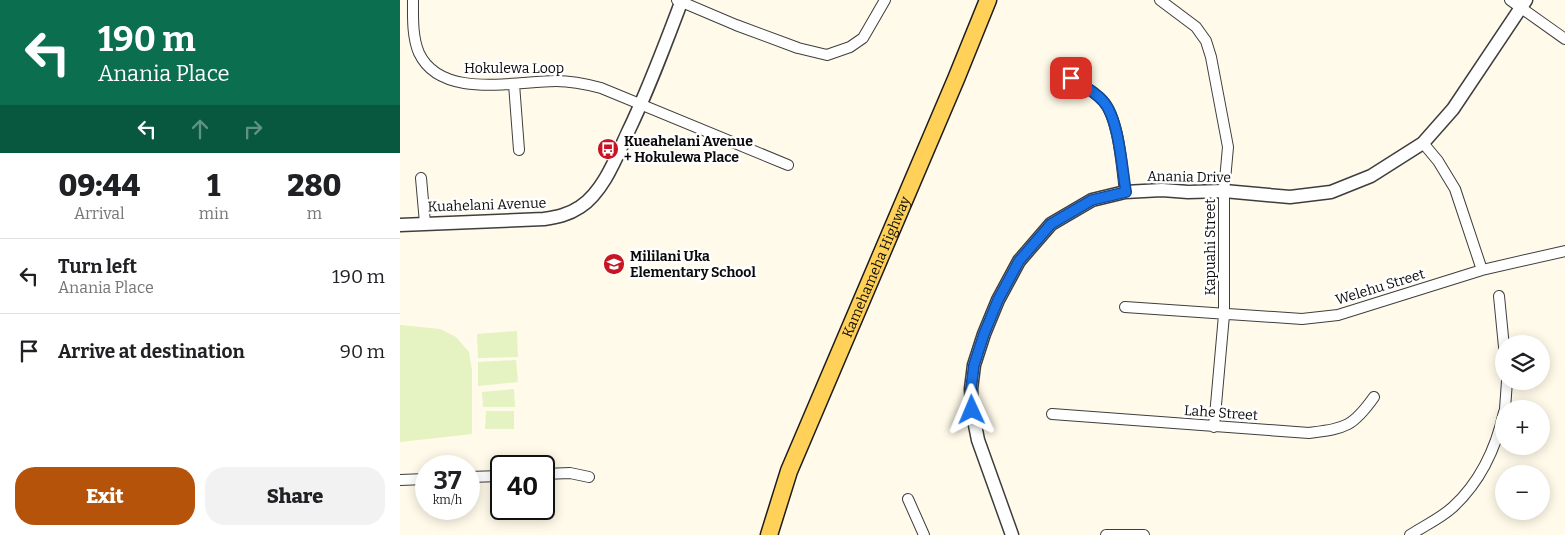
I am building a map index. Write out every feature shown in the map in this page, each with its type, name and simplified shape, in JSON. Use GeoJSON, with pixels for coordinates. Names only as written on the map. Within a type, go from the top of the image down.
{"type":"FeatureCollection","features":[{"type":"Feature","properties":{"kind":"main road","name":"Kamehameha Highway"},"geometry":{"type":"LineString","coordinates":[[769,535],[789,471],[988,0]]}},
{"type":"Feature","properties":{"kind":"street","name":"Hokulewa Loop"},"geometry":{"type":"LineString","coordinates":[[413,0],[414,33],[419,53],[427,64],[441,77],[454,82],[471,84],[578,82],[601,88],[788,165]]}},
{"type":"Feature","properties":{"kind":"street"},"geometry":{"type":"LineString","coordinates":[[680,1],[736,25],[798,48],[827,55],[850,46],[863,38],[885,0]]}},
{"type":"Feature","properties":{"kind":"street","name":"Kapuahi Street"},"geometry":{"type":"LineString","coordinates":[[1160,0],[1196,27],[1206,41],[1211,57],[1228,147],[1224,191],[1224,314],[1214,427]]}},
{"type":"Feature","properties":{"kind":"street"},"geometry":{"type":"LineString","coordinates":[[1510,0],[1524,4],[1565,39]]}},
{"type":"Feature","properties":{"kind":"street","name":"Kuahelani Avenue"},"geometry":{"type":"LineString","coordinates":[[400,225],[544,219],[564,216],[581,207],[602,184],[641,105],[680,1]]}},
{"type":"Feature","properties":{"kind":"street","name":"Anania Drive"},"geometry":{"type":"LineString","coordinates":[[1012,535],[978,440],[972,410],[971,389],[974,365],[998,300],[1019,261],[1051,224],[1092,200],[1126,192],[1162,190],[1188,192],[1224,191],[1290,197],[1331,192],[1371,176],[1424,143],[1458,102],[1524,4]]}},
{"type":"Feature","properties":{"kind":"street"},"geometry":{"type":"LineString","coordinates":[[1071,78],[1105,102],[1118,139],[1126,192]]}},
{"type":"Feature","properties":{"kind":"street"},"geometry":{"type":"LineString","coordinates":[[514,84],[519,150]]}},
{"type":"Feature","properties":{"kind":"street"},"geometry":{"type":"LineString","coordinates":[[1424,143],[1455,189],[1482,270]]}},
{"type":"Feature","properties":{"kind":"street"},"geometry":{"type":"LineString","coordinates":[[421,178],[424,223]]}},
{"type":"Feature","properties":{"kind":"street","name":"Welehu Street"},"geometry":{"type":"LineString","coordinates":[[1124,307],[1302,319],[1338,315],[1482,270],[1565,251]]}},
{"type":"Feature","properties":{"kind":"street"},"geometry":{"type":"LineString","coordinates":[[1499,296],[1503,335]]}},
{"type":"Feature","properties":{"kind":"street","name":"Lahe Street"},"geometry":{"type":"LineString","coordinates":[[1052,414],[1309,433],[1328,431],[1346,426],[1362,415],[1374,397]]}},
{"type":"Feature","properties":{"kind":"street"},"geometry":{"type":"LineString","coordinates":[[1410,535],[1452,508],[1478,478],[1491,455],[1495,441]]}},
{"type":"Feature","properties":{"kind":"street"},"geometry":{"type":"LineString","coordinates":[[555,474],[570,473],[588,477]]}},
{"type":"Feature","properties":{"kind":"street"},"geometry":{"type":"LineString","coordinates":[[400,480],[415,479]]}},
{"type":"Feature","properties":{"kind":"street"},"geometry":{"type":"LineString","coordinates":[[908,499],[924,535]]}},
{"type":"Feature","properties":{"kind":"street"},"geometry":{"type":"LineString","coordinates":[[1106,535],[1144,535]]}},
{"type":"Feature","properties":{"kind":"green space"},"geometry":{"type":"Polygon","coordinates":[[[400,325],[440,329],[456,337],[469,352],[472,370],[472,434],[400,442],[400,325]]]}},
{"type":"Feature","properties":{"kind":"green space"},"geometry":{"type":"Polygon","coordinates":[[[517,331],[518,357],[478,358],[477,334],[517,331]]]}},
{"type":"Feature","properties":{"kind":"green space"},"geometry":{"type":"Polygon","coordinates":[[[516,360],[518,382],[478,386],[478,362],[516,360]]]}},
{"type":"Feature","properties":{"kind":"green space"},"geometry":{"type":"Polygon","coordinates":[[[514,389],[515,407],[483,407],[482,392],[514,389]]]}},
{"type":"Feature","properties":{"kind":"green space"},"geometry":{"type":"Polygon","coordinates":[[[486,411],[514,411],[514,429],[485,429],[486,411]]]}},
{"type":"Feature","properties":{"kind":"place","name":"Kueahelani Avenue + Hokulewa Place"},"geometry":{"type":"Point","coordinates":[608,149]}},
{"type":"Feature","properties":{"kind":"place","name":"Mililani Uka Elementary School"},"geometry":{"type":"Point","coordinates":[614,264]}},
{"type":"Feature","properties":{"kind":"route"},"geometry":{"type":"LineString","coordinates":[[972,410],[971,389],[974,365],[998,300],[1019,261],[1051,224],[1069,212],[1092,200],[1126,192],[1118,139],[1105,102],[1071,78]]}}]}
